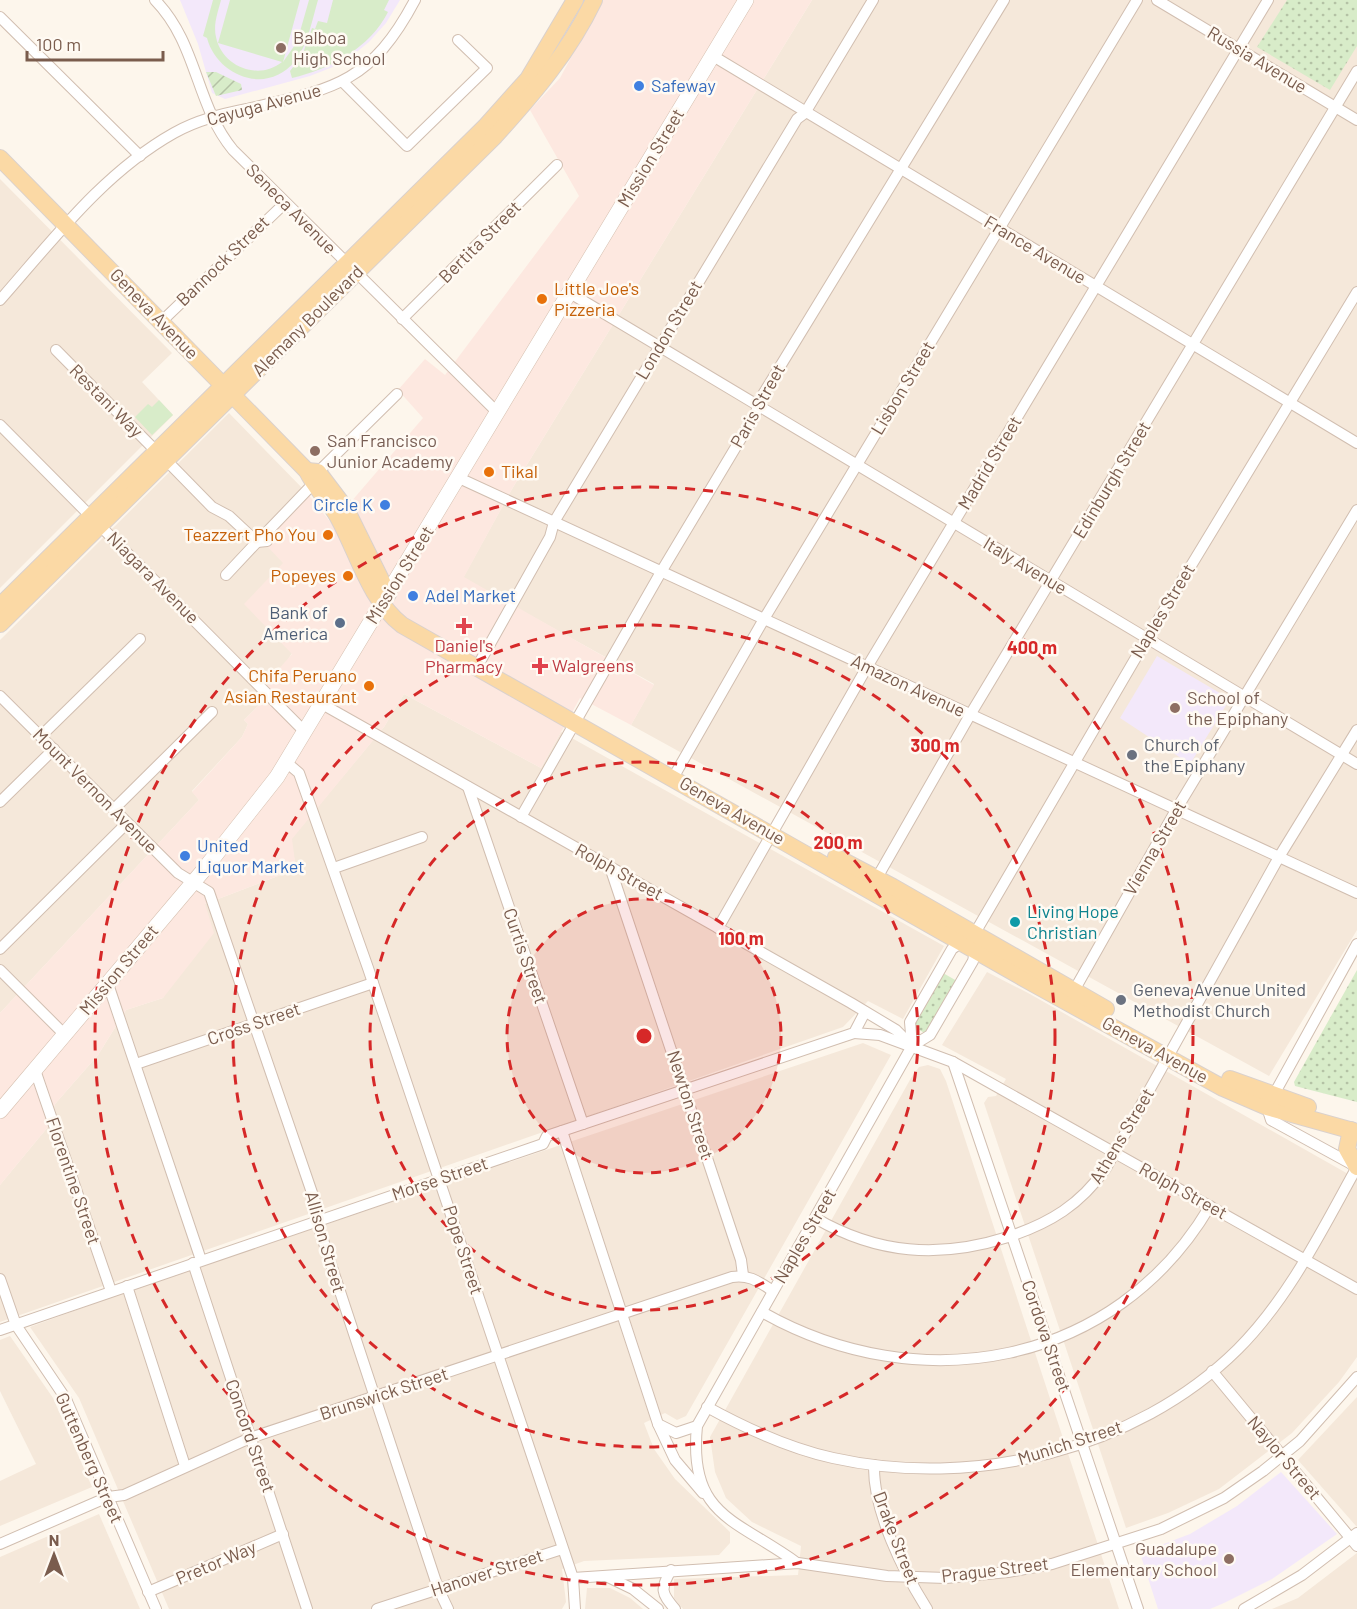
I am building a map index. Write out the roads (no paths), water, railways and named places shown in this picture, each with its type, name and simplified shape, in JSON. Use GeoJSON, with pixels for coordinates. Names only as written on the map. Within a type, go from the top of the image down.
{"type":"FeatureCollection","features":[{"type":"Feature","properties":{"kind":"main road","name":"Alemany Boulevard"},"geometry":{"type":"LineString","coordinates":[[351,269],[528,79],[575,0]]}},
{"type":"Feature","properties":{"kind":"main road","name":"Alemany Boulevard"},"geometry":{"type":"LineString","coordinates":[[0,606],[95,521],[351,269],[526,102],[574,39],[594,0]]}},
{"type":"Feature","properties":{"kind":"main road","name":"Mission Street"},"geometry":{"type":"LineString","coordinates":[[0,1111],[192,883],[286,762],[746,0]]}},
{"type":"Feature","properties":{"kind":"main road","name":"Geneva Avenue"},"geometry":{"type":"LineString","coordinates":[[0,158],[313,476],[385,599],[479,663],[873,884],[975,933],[1070,996]]}},
{"type":"Feature","properties":{"kind":"main road","name":"Alemany Boulevard"},"geometry":{"type":"LineString","coordinates":[[0,624],[95,521]]}},
{"type":"Feature","properties":{"kind":"main road","name":"Geneva Avenue"},"geometry":{"type":"LineString","coordinates":[[873,884],[976,951],[1070,996],[1170,1052],[1231,1079],[1269,1102],[1355,1127]]}},
{"type":"Feature","properties":{"kind":"main road"},"geometry":{"type":"LineString","coordinates":[[1355,1127],[1347,1149],[1357,1167]]}},
{"type":"Feature","properties":{"kind":"street","name":"Seneca Avenue"},"geometry":{"type":"LineString","coordinates":[[155,0],[170,18],[190,54],[210,117],[233,150],[498,413]]}},
{"type":"Feature","properties":{"kind":"street","name":"Cayuga Avenue"},"geometry":{"type":"LineString","coordinates":[[2,294],[64,224],[140,156],[175,132],[210,117],[303,96],[343,82],[379,54],[398,33],[415,0]]}},
{"type":"Feature","properties":{"kind":"street","name":"London Street"},"geometry":{"type":"LineString","coordinates":[[479,663],[550,537],[554,522],[797,119],[805,113],[873,0]]}},
{"type":"Feature","properties":{"kind":"street","name":"Paris Street"},"geometry":{"type":"LineString","coordinates":[[521,817],[661,572],[760,406],[762,396],[894,176],[901,171],[1004,0]]}},
{"type":"Feature","properties":{"kind":"street","name":"Lisbon Street"},"geometry":{"type":"LineString","coordinates":[[675,773],[764,619],[1137,0]]}},
{"type":"Feature","properties":{"kind":"street","name":"Russia Avenue"},"geometry":{"type":"LineString","coordinates":[[1157,0],[1357,120]]}},
{"type":"Feature","properties":{"kind":"street","name":"Madrid Street"},"geometry":{"type":"LineString","coordinates":[[718,928],[867,667],[1268,0]]}},
{"type":"Feature","properties":{"kind":"street"},"geometry":{"type":"LineString","coordinates":[[0,17],[140,156]]}},
{"type":"Feature","properties":{"kind":"street"},"geometry":{"type":"LineString","coordinates":[[343,82],[407,146],[487,68],[458,40]]}},
{"type":"Feature","properties":{"kind":"street","name":"France Avenue"},"geometry":{"type":"LineString","coordinates":[[712,56],[1357,443]]}},
{"type":"Feature","properties":{"kind":"street","name":"Edinburgh Street"},"geometry":{"type":"LineString","coordinates":[[873,884],[970,715],[1357,71]]}},
{"type":"Feature","properties":{"kind":"street","name":"Bertita Street"},"geometry":{"type":"LineString","coordinates":[[402,319],[557,165]]}},
{"type":"Feature","properties":{"kind":"street","name":"Bannock Street"},"geometry":{"type":"LineString","coordinates":[[162,321],[285,203]]}},
{"type":"Feature","properties":{"kind":"street","name":"Naples Street"},"geometry":{"type":"LineString","coordinates":[[697,1426],[912,1046],[930,1035],[973,961],[976,951],[975,933],[1073,762],[1357,292]]}},
{"type":"Feature","properties":{"kind":"street","name":"Italy Avenue"},"geometry":{"type":"LineString","coordinates":[[570,293],[1357,764]]}},
{"type":"Feature","properties":{"kind":"street","name":"Restani Way"},"geometry":{"type":"LineString","coordinates":[[56,350],[212,507],[229,516],[257,542]]}},
{"type":"Feature","properties":{"kind":"street"},"geometry":{"type":"LineString","coordinates":[[226,575],[257,542],[267,541],[266,533],[313,476],[397,394]]}},
{"type":"Feature","properties":{"kind":"street","name":"Niagara Avenue"},"geometry":{"type":"LineString","coordinates":[[0,425],[305,732]]}},
{"type":"Feature","properties":{"kind":"street","name":"Amazon Avenue"},"geometry":{"type":"LineString","coordinates":[[459,478],[1357,893]]}},
{"type":"Feature","properties":{"kind":"street","name":"Vienna Street"},"geometry":{"type":"LineString","coordinates":[[1070,996],[1176,810],[1357,510]]}},
{"type":"Feature","properties":{"kind":"street"},"geometry":{"type":"LineString","coordinates":[[41,736],[140,639]]}},
{"type":"Feature","properties":{"kind":"street","name":"Mount Vernon Avenue"},"geometry":{"type":"LineString","coordinates":[[0,696],[178,873],[192,883]]}},
{"type":"Feature","properties":{"kind":"street","name":"Rolph Street"},"geometry":{"type":"LineString","coordinates":[[322,704],[865,1012],[896,1030],[912,1046]]}},
{"type":"Feature","properties":{"kind":"street"},"geometry":{"type":"LineString","coordinates":[[114,809],[212,712]]}},
{"type":"Feature","properties":{"kind":"street","name":"Athens Street"},"geometry":{"type":"LineString","coordinates":[[815,1218],[857,1239],[905,1251],[962,1249],[1012,1236],[1044,1224],[1071,1208],[1096,1183],[1115,1152],[1279,857],[1357,730]]}},
{"type":"Feature","properties":{"kind":"street"},"geometry":{"type":"LineString","coordinates":[[0,802],[54,749]]}},
{"type":"Feature","properties":{"kind":"street","name":"Pope Street"},"geometry":{"type":"LineString","coordinates":[[286,762],[299,773],[334,868],[573,1578],[575,1609]]}},
{"type":"Feature","properties":{"kind":"street","name":"Curtis Street"},"geometry":{"type":"LineString","coordinates":[[468,787],[583,1124]]}},
{"type":"Feature","properties":{"kind":"street"},"geometry":{"type":"LineString","coordinates":[[0,950],[128,823]]}},
{"type":"Feature","properties":{"kind":"street"},"geometry":{"type":"LineString","coordinates":[[334,868],[422,837]]}},
{"type":"Feature","properties":{"kind":"street","name":"Newton Street"},"geometry":{"type":"LineString","coordinates":[[610,867],[686,1090],[741,1260],[742,1275]]}},
{"type":"Feature","properties":{"kind":"street","name":"Allison Street"},"geometry":{"type":"LineString","coordinates":[[192,883],[209,892],[321,1219],[319,1228],[374,1397],[438,1588],[448,1609]]}},
{"type":"Feature","properties":{"kind":"street","name":"Naples Street"},"geometry":{"type":"LineString","coordinates":[[912,1046],[910,1022],[952,949],[959,941],[975,933]]}},
{"type":"Feature","properties":{"kind":"street"},"geometry":{"type":"LineString","coordinates":[[1357,944],[1269,1102],[1271,1120],[1357,1167]]}},
{"type":"Feature","properties":{"kind":"street"},"geometry":{"type":"LineString","coordinates":[[0,970],[64,1035]]}},
{"type":"Feature","properties":{"kind":"street","name":"Cross Street"},"geometry":{"type":"LineString","coordinates":[[136,1064],[373,983]]}},
{"type":"Feature","properties":{"kind":"street","name":"Concord Street"},"geometry":{"type":"LineString","coordinates":[[108,984],[136,1064],[250,1438],[307,1609]]}},
{"type":"Feature","properties":{"kind":"street"},"geometry":{"type":"LineString","coordinates":[[854,1033],[865,1012]]}},
{"type":"Feature","properties":{"kind":"street","name":"Rolph Street"},"geometry":{"type":"LineString","coordinates":[[854,1033],[880,1035],[953,1062],[1357,1289]]}},
{"type":"Feature","properties":{"kind":"street","name":"Morse Street"},"geometry":{"type":"LineString","coordinates":[[0,1330],[543,1144],[547,1136],[854,1033]]}},
{"type":"Feature","properties":{"kind":"street","name":"Cordova Street"},"geometry":{"type":"LineString","coordinates":[[953,1062],[1138,1609]]}},
{"type":"Feature","properties":{"kind":"street","name":"Florentine Street"},"geometry":{"type":"LineString","coordinates":[[35,1070],[111,1291]]}},
{"type":"Feature","properties":{"kind":"street"},"geometry":{"type":"LineString","coordinates":[[562,1131],[658,1424],[675,1460],[688,1479],[706,1495],[717,1510],[755,1538],[798,1563]]}},
{"type":"Feature","properties":{"kind":"street","name":"Munich Street"},"geometry":{"type":"LineString","coordinates":[[707,1407],[750,1430],[790,1446],[832,1458],[874,1465],[918,1469],[980,1466],[1042,1455],[1082,1443],[1133,1422],[1164,1406],[1237,1350],[1261,1323],[1304,1259],[1357,1167]]}},
{"type":"Feature","properties":{"kind":"street"},"geometry":{"type":"LineString","coordinates":[[762,1312],[825,1342],[864,1353],[901,1360],[939,1361],[978,1358],[1047,1340],[1098,1318],[1142,1289],[1180,1251],[1210,1206]]}},
{"type":"Feature","properties":{"kind":"street"},"geometry":{"type":"LineString","coordinates":[[742,1275],[774,1291]]}},
{"type":"Feature","properties":{"kind":"street","name":"Brunswick Street"},"geometry":{"type":"LineString","coordinates":[[0,1544],[108,1497],[124,1495],[250,1438],[742,1275]]}},
{"type":"Feature","properties":{"kind":"street","name":"Guttenberg Street"},"geometry":{"type":"LineString","coordinates":[[0,1279],[16,1325],[66,1399],[156,1609]]}},
{"type":"Feature","properties":{"kind":"street"},"geometry":{"type":"LineString","coordinates":[[127,1286],[185,1466]]}},
{"type":"Feature","properties":{"kind":"street","name":"Naylor Street"},"geometry":{"type":"LineString","coordinates":[[1212,1371],[1355,1539]]}},
{"type":"Feature","properties":{"kind":"street","name":"Prague Street"},"geometry":{"type":"LineString","coordinates":[[573,1578],[798,1563],[909,1578],[966,1577],[1019,1571],[1073,1559],[1161,1529],[1203,1510],[1244,1485],[1317,1424],[1357,1377]]}},
{"type":"Feature","properties":{"kind":"street"},"geometry":{"type":"LineString","coordinates":[[658,1424],[676,1433],[697,1426],[696,1458],[706,1495]]}},
{"type":"Feature","properties":{"kind":"street","name":"Drake Street"},"geometry":{"type":"LineString","coordinates":[[874,1465],[880,1505],[909,1578],[927,1609]]}},
{"type":"Feature","properties":{"kind":"street","name":"Pretor Way"},"geometry":{"type":"LineString","coordinates":[[148,1592],[283,1534]]}},
{"type":"Feature","properties":{"kind":"street"},"geometry":{"type":"LineString","coordinates":[[1244,1609],[1302,1575],[1355,1539]]}},
{"type":"Feature","properties":{"kind":"street","name":"Hanover Street"},"geometry":{"type":"LineString","coordinates":[[377,1609],[562,1549]]}},
{"type":"Feature","properties":{"kind":"street"},"geometry":{"type":"LineString","coordinates":[[671,1570],[664,1582],[664,1596],[675,1609]]}},
{"type":"Feature","properties":{"kind":"street"},"geometry":{"type":"LineString","coordinates":[[603,1575],[633,1589],[658,1609]]}},
{"type":"Feature","properties":{"kind":"place","name":"Balboa High School"},"geometry":{"type":"Point","coordinates":[281,48]}},
{"type":"Feature","properties":{"kind":"place","name":"Safeway"},"geometry":{"type":"Point","coordinates":[639,86]}},
{"type":"Feature","properties":{"kind":"place","name":"Little Joe's Pizzeria"},"geometry":{"type":"Point","coordinates":[542,299]}},
{"type":"Feature","properties":{"kind":"place","name":"San Francisco Junior Academy"},"geometry":{"type":"Point","coordinates":[315,451]}},
{"type":"Feature","properties":{"kind":"place","name":"Tikal"},"geometry":{"type":"Point","coordinates":[489,472]}},
{"type":"Feature","properties":{"kind":"place","name":"Circle K"},"geometry":{"type":"Point","coordinates":[385,505]}},
{"type":"Feature","properties":{"kind":"place","name":"Teazzert Pho You"},"geometry":{"type":"Point","coordinates":[328,535]}},
{"type":"Feature","properties":{"kind":"place","name":"Popeyes"},"geometry":{"type":"Point","coordinates":[348,576]}},
{"type":"Feature","properties":{"kind":"place","name":"Adel Market"},"geometry":{"type":"Point","coordinates":[413,596]}},
{"type":"Feature","properties":{"kind":"place","name":"Bank of America"},"geometry":{"type":"Point","coordinates":[340,623]}},
{"type":"Feature","properties":{"kind":"place","name":"Daniel's Pharmacy"},"geometry":{"type":"Point","coordinates":[464,626]}},
{"type":"Feature","properties":{"kind":"place","name":"Walgreens"},"geometry":{"type":"Point","coordinates":[540,666]}},
{"type":"Feature","properties":{"kind":"place","name":"Chifa Peruano Asian Restaurant"},"geometry":{"type":"Point","coordinates":[369,686]}},
{"type":"Feature","properties":{"kind":"place","name":"School of the Epiphany"},"geometry":{"type":"Point","coordinates":[1175,708]}},
{"type":"Feature","properties":{"kind":"place","name":"Church of the Epiphany"},"geometry":{"type":"Point","coordinates":[1132,755]}},
{"type":"Feature","properties":{"kind":"place","name":"United Liquor Market"},"geometry":{"type":"Point","coordinates":[185,856]}},
{"type":"Feature","properties":{"kind":"place","name":"Living Hope Christian"},"geometry":{"type":"Point","coordinates":[1015,922]}},
{"type":"Feature","properties":{"kind":"place","name":"Geneva Avenue United Methodist Church"},"geometry":{"type":"Point","coordinates":[1121,1000]}},
{"type":"Feature","properties":{"kind":"place","name":"Guadalupe Elementary School"},"geometry":{"type":"Point","coordinates":[1229,1559]}}]}
